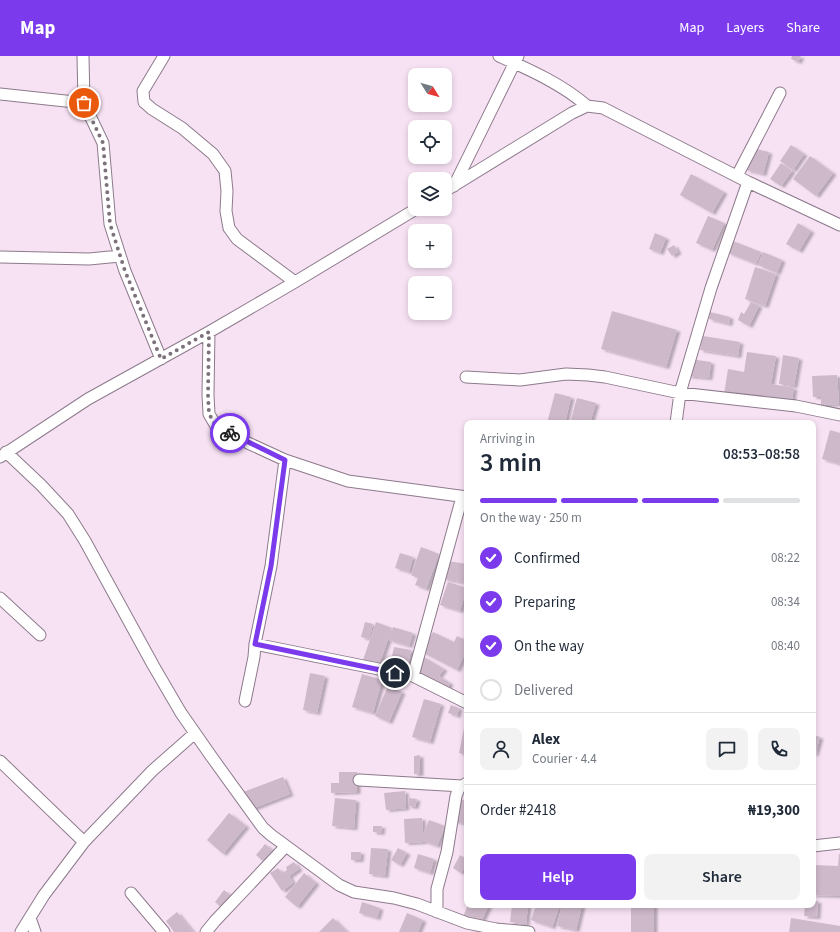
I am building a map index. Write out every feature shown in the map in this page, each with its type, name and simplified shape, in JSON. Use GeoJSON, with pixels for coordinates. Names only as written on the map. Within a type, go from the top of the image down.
{"type":"FeatureCollection","features":[{"type":"Feature","properties":{"kind":"street"},"geometry":{"type":"LineString","coordinates":[[83,56],[84,103],[103,143],[110,224],[120,256],[161,359]]}},
{"type":"Feature","properties":{"kind":"street"},"geometry":{"type":"LineString","coordinates":[[164,56],[144,91],[144,102],[152,109],[182,128],[213,154],[225,171],[227,191],[226,211],[229,228],[237,239],[296,282]]}},
{"type":"Feature","properties":{"kind":"street"},"geometry":{"type":"LineString","coordinates":[[499,56],[516,60],[573,94],[587,106]]}},
{"type":"Feature","properties":{"kind":"street"},"geometry":{"type":"LineString","coordinates":[[452,183],[516,60]]}},
{"type":"Feature","properties":{"kind":"street"},"geometry":{"type":"LineString","coordinates":[[737,176],[780,93]]}},
{"type":"Feature","properties":{"kind":"street"},"geometry":{"type":"LineString","coordinates":[[0,94],[84,103]]}},
{"type":"Feature","properties":{"kind":"street"},"geometry":{"type":"LineString","coordinates":[[452,187],[572,113],[587,106],[603,108],[610,111],[748,182],[840,225]]}},
{"type":"Feature","properties":{"kind":"street"},"geometry":{"type":"LineString","coordinates":[[676,420],[680,393],[711,288],[748,182]]}},
{"type":"Feature","properties":{"kind":"street"},"geometry":{"type":"LineString","coordinates":[[408,214],[296,282],[88,399],[3,454],[41,485],[68,514],[85,541],[153,664],[195,733],[263,828],[285,847],[346,889],[354,892],[394,898],[417,904],[466,923],[496,929],[529,932]]}},
{"type":"Feature","properties":{"kind":"street"},"geometry":{"type":"LineString","coordinates":[[0,257],[89,259],[120,256]]}},
{"type":"Feature","properties":{"kind":"street"},"geometry":{"type":"LineString","coordinates":[[209,332],[209,414],[216,426],[285,460],[348,481],[464,497],[412,676]]}},
{"type":"Feature","properties":{"kind":"street"},"geometry":{"type":"LineString","coordinates":[[466,377],[520,380],[566,374],[588,375],[680,393],[796,406],[840,415]]}},
{"type":"Feature","properties":{"kind":"street"},"geometry":{"type":"LineString","coordinates":[[246,701],[255,644],[271,566],[285,460]]}},
{"type":"Feature","properties":{"kind":"street"},"geometry":{"type":"LineString","coordinates":[[0,598],[40,636]]}},
{"type":"Feature","properties":{"kind":"street"},"geometry":{"type":"LineString","coordinates":[[255,644],[412,676],[464,702]]}},
{"type":"Feature","properties":{"kind":"street"},"geometry":{"type":"LineString","coordinates":[[21,932],[44,895],[84,842],[152,771],[195,733]]}},
{"type":"Feature","properties":{"kind":"street"},"geometry":{"type":"LineString","coordinates":[[0,761],[84,842]]}},
{"type":"Feature","properties":{"kind":"street"},"geometry":{"type":"LineString","coordinates":[[359,780],[464,785]]}},
{"type":"Feature","properties":{"kind":"street"},"geometry":{"type":"LineString","coordinates":[[437,912],[437,889],[447,852],[456,796],[458,791],[464,785]]}},
{"type":"Feature","properties":{"kind":"street"},"geometry":{"type":"LineString","coordinates":[[816,846],[840,843]]}},
{"type":"Feature","properties":{"kind":"street"},"geometry":{"type":"LineString","coordinates":[[206,932],[285,847]]}},
{"type":"Feature","properties":{"kind":"street"},"geometry":{"type":"LineString","coordinates":[[131,893],[164,932]]}},
{"type":"Feature","properties":{"kind":"street"},"geometry":{"type":"LineString","coordinates":[[30,918],[35,932]]}},
{"type":"Feature","properties":{"kind":"building"},"geometry":{"type":"Polygon","coordinates":[[[792,56],[801,56],[798,62],[791,59],[792,56]]]}},
{"type":"Feature","properties":{"kind":"building"},"geometry":{"type":"Polygon","coordinates":[[[791,145],[804,154],[793,170],[780,161],[791,145]]]}},
{"type":"Feature","properties":{"kind":"building"},"geometry":{"type":"Polygon","coordinates":[[[752,148],[769,152],[763,174],[746,170],[752,148]]]}},
{"type":"Feature","properties":{"kind":"building"},"geometry":{"type":"Polygon","coordinates":[[[810,156],[833,173],[816,196],[793,179],[810,156]]]}},
{"type":"Feature","properties":{"kind":"building"},"geometry":{"type":"Polygon","coordinates":[[[781,163],[792,171],[781,186],[770,179],[781,163]]]}},
{"type":"Feature","properties":{"kind":"building"},"geometry":{"type":"Polygon","coordinates":[[[691,174],[724,192],[712,213],[680,195],[691,174]]]}},
{"type":"Feature","properties":{"kind":"building"},"geometry":{"type":"Polygon","coordinates":[[[708,216],[724,223],[712,250],[696,243],[708,216]]]}},
{"type":"Feature","properties":{"kind":"building"},"geometry":{"type":"Polygon","coordinates":[[[798,223],[811,231],[799,251],[786,244],[798,223]]]}},
{"type":"Feature","properties":{"kind":"building"},"geometry":{"type":"Polygon","coordinates":[[[655,233],[666,238],[660,253],[649,249],[655,233]]]}},
{"type":"Feature","properties":{"kind":"building"},"geometry":{"type":"Polygon","coordinates":[[[733,241],[761,252],[756,264],[728,253],[733,241]]]}},
{"type":"Feature","properties":{"kind":"building"},"geometry":{"type":"Polygon","coordinates":[[[674,245],[678,252],[672,256],[667,249],[674,245]]]}},
{"type":"Feature","properties":{"kind":"building"},"geometry":{"type":"Polygon","coordinates":[[[763,252],[782,260],[777,273],[758,265],[763,252]]]}},
{"type":"Feature","properties":{"kind":"building"},"geometry":{"type":"Polygon","coordinates":[[[755,267],[776,274],[765,306],[745,299],[755,267]]]}},
{"type":"Feature","properties":{"kind":"building"},"geometry":{"type":"Polygon","coordinates":[[[751,302],[759,306],[749,326],[738,320],[741,312],[744,314],[751,302]]]}},
{"type":"Feature","properties":{"kind":"building"},"geometry":{"type":"Polygon","coordinates":[[[612,311],[677,330],[666,367],[601,349],[612,311]]]}},
{"type":"Feature","properties":{"kind":"building"},"geometry":{"type":"Polygon","coordinates":[[[710,312],[730,317],[729,324],[709,319],[710,312]]]}},
{"type":"Feature","properties":{"kind":"building"},"geometry":{"type":"Polygon","coordinates":[[[703,336],[740,342],[738,356],[700,350],[703,336]]]}},
{"type":"Feature","properties":{"kind":"building"},"geometry":{"type":"Polygon","coordinates":[[[747,352],[776,356],[771,384],[794,388],[791,405],[724,394],[728,369],[744,372],[747,352]]]}},
{"type":"Feature","properties":{"kind":"building"},"geometry":{"type":"Polygon","coordinates":[[[783,355],[799,358],[794,386],[779,384],[783,355]]]}},
{"type":"Feature","properties":{"kind":"building"},"geometry":{"type":"Polygon","coordinates":[[[690,359],[711,362],[709,378],[688,376],[690,359]]]}},
{"type":"Feature","properties":{"kind":"building"},"geometry":{"type":"Polygon","coordinates":[[[837,375],[839,404],[821,405],[821,397],[813,397],[812,376],[837,375]]]}},
{"type":"Feature","properties":{"kind":"building"},"geometry":{"type":"Polygon","coordinates":[[[555,393],[571,397],[566,420],[548,420],[555,393]]]}},
{"type":"Feature","properties":{"kind":"building"},"geometry":{"type":"Polygon","coordinates":[[[577,398],[596,403],[591,420],[571,420],[577,398]]]}},
{"type":"Feature","properties":{"kind":"building"},"geometry":{"type":"Polygon","coordinates":[[[830,430],[840,433],[840,464],[822,459],[830,430]]]}},
{"type":"Feature","properties":{"kind":"building"},"geometry":{"type":"Polygon","coordinates":[[[421,547],[439,554],[426,589],[415,585],[418,578],[411,575],[421,547]]]}},
{"type":"Feature","properties":{"kind":"building"},"geometry":{"type":"Polygon","coordinates":[[[400,553],[413,557],[409,572],[395,568],[400,553]]]}},
{"type":"Feature","properties":{"kind":"building"},"geometry":{"type":"Polygon","coordinates":[[[447,561],[464,564],[464,582],[444,579],[447,561]]]}},
{"type":"Feature","properties":{"kind":"building"},"geometry":{"type":"Polygon","coordinates":[[[448,582],[464,587],[464,598],[460,611],[440,605],[448,582]]]}},
{"type":"Feature","properties":{"kind":"building"},"geometry":{"type":"Polygon","coordinates":[[[365,622],[373,624],[369,639],[361,637],[365,622]]]}},
{"type":"Feature","properties":{"kind":"building"},"geometry":{"type":"Polygon","coordinates":[[[376,622],[392,628],[379,665],[363,660],[376,622]]]}},
{"type":"Feature","properties":{"kind":"building"},"geometry":{"type":"Polygon","coordinates":[[[393,627],[413,633],[409,646],[389,640],[393,627]]]}},
{"type":"Feature","properties":{"kind":"building"},"geometry":{"type":"Polygon","coordinates":[[[433,632],[454,642],[457,636],[464,640],[464,656],[457,670],[422,652],[433,632]]]}},
{"type":"Feature","properties":{"kind":"building"},"geometry":{"type":"Polygon","coordinates":[[[394,647],[411,650],[407,669],[390,666],[394,647]]]}},
{"type":"Feature","properties":{"kind":"building"},"geometry":{"type":"Polygon","coordinates":[[[424,657],[444,669],[439,676],[450,683],[446,691],[415,672],[424,657]]]}},
{"type":"Feature","properties":{"kind":"building"},"geometry":{"type":"Polygon","coordinates":[[[310,673],[325,676],[317,713],[303,710],[310,673]]]}},
{"type":"Feature","properties":{"kind":"building"},"geometry":{"type":"Polygon","coordinates":[[[362,674],[382,680],[373,713],[352,707],[362,674]]]}},
{"type":"Feature","properties":{"kind":"building"},"geometry":{"type":"Polygon","coordinates":[[[388,686],[402,692],[389,722],[375,716],[388,686]]]}},
{"type":"Feature","properties":{"kind":"building"},"geometry":{"type":"Polygon","coordinates":[[[424,699],[441,704],[430,742],[412,737],[424,699]]]}},
{"type":"Feature","properties":{"kind":"building"},"geometry":{"type":"Polygon","coordinates":[[[451,705],[459,708],[457,716],[448,713],[451,705]]]}},
{"type":"Feature","properties":{"kind":"building"},"geometry":{"type":"Polygon","coordinates":[[[464,728],[464,754],[459,753],[464,728]]]}},
{"type":"Feature","properties":{"kind":"building"},"geometry":{"type":"Polygon","coordinates":[[[816,736],[820,737],[816,751],[816,736]]]}},
{"type":"Feature","properties":{"kind":"building"},"geometry":{"type":"Polygon","coordinates":[[[420,755],[420,774],[414,774],[414,756],[420,755]]]}},
{"type":"Feature","properties":{"kind":"building"},"geometry":{"type":"Polygon","coordinates":[[[339,772],[357,772],[357,792],[331,793],[331,783],[339,783],[339,772]]]}},
{"type":"Feature","properties":{"kind":"building"},"geometry":{"type":"Polygon","coordinates":[[[283,777],[290,794],[249,810],[243,792],[283,777]]]}},
{"type":"Feature","properties":{"kind":"building"},"geometry":{"type":"Polygon","coordinates":[[[405,791],[406,808],[386,810],[384,793],[405,791]]]}},
{"type":"Feature","properties":{"kind":"building"},"geometry":{"type":"Polygon","coordinates":[[[335,798],[356,800],[354,828],[332,826],[335,798]]]}},
{"type":"Feature","properties":{"kind":"building"},"geometry":{"type":"Polygon","coordinates":[[[409,798],[417,799],[415,807],[408,806],[409,798]]]}},
{"type":"Feature","properties":{"kind":"building"},"geometry":{"type":"Polygon","coordinates":[[[460,799],[464,800],[464,824],[454,821],[460,799]]]}},
{"type":"Feature","properties":{"kind":"building"},"geometry":{"type":"Polygon","coordinates":[[[229,813],[246,826],[223,854],[207,840],[229,813]]]}},
{"type":"Feature","properties":{"kind":"building"},"geometry":{"type":"Polygon","coordinates":[[[422,818],[423,834],[429,820],[445,826],[437,846],[423,841],[405,843],[404,819],[422,818]]]}},
{"type":"Feature","properties":{"kind":"building"},"geometry":{"type":"Polygon","coordinates":[[[373,826],[382,826],[381,833],[373,832],[373,826]]]}},
{"type":"Feature","properties":{"kind":"building"},"geometry":{"type":"Polygon","coordinates":[[[265,844],[272,850],[263,861],[256,855],[265,844]]]}},
{"type":"Feature","properties":{"kind":"building"},"geometry":{"type":"Polygon","coordinates":[[[371,848],[388,849],[385,876],[369,874],[371,848]]]}},
{"type":"Feature","properties":{"kind":"building"},"geometry":{"type":"Polygon","coordinates":[[[398,848],[407,853],[400,865],[391,860],[398,848]]]}},
{"type":"Feature","properties":{"kind":"building"},"geometry":{"type":"Polygon","coordinates":[[[351,852],[361,852],[360,860],[351,860],[351,852]]]}},
{"type":"Feature","properties":{"kind":"building"},"geometry":{"type":"Polygon","coordinates":[[[418,854],[434,859],[430,873],[414,868],[418,854]]]}},
{"type":"Feature","properties":{"kind":"building"},"geometry":{"type":"Polygon","coordinates":[[[840,854],[840,896],[816,895],[816,865],[838,866],[840,854]]]}},
{"type":"Feature","properties":{"kind":"building"},"geometry":{"type":"Polygon","coordinates":[[[460,855],[464,857],[464,868],[461,873],[453,868],[460,855]]]}},
{"type":"Feature","properties":{"kind":"building"},"geometry":{"type":"Polygon","coordinates":[[[294,862],[299,869],[289,876],[293,883],[282,891],[270,873],[278,868],[282,873],[287,870],[286,867],[294,862]]]}},
{"type":"Feature","properties":{"kind":"building"},"geometry":{"type":"Polygon","coordinates":[[[304,873],[316,883],[297,907],[285,897],[304,873]]]}},
{"type":"Feature","properties":{"kind":"building"},"geometry":{"type":"Polygon","coordinates":[[[224,890],[231,896],[222,908],[215,902],[224,890]]]}},
{"type":"Feature","properties":{"kind":"building"},"geometry":{"type":"Polygon","coordinates":[[[816,901],[818,901],[817,917],[804,916],[805,908],[816,908],[816,901]]]}},
{"type":"Feature","properties":{"kind":"building"},"geometry":{"type":"Polygon","coordinates":[[[362,902],[380,908],[377,918],[359,913],[362,902]]]}},
{"type":"Feature","properties":{"kind":"building"},"geometry":{"type":"Polygon","coordinates":[[[467,908],[488,908],[478,928],[461,921],[467,908]]]}},
{"type":"Feature","properties":{"kind":"building"},"geometry":{"type":"Polygon","coordinates":[[[512,908],[528,908],[526,924],[510,922],[512,908]]]}},
{"type":"Feature","properties":{"kind":"building"},"geometry":{"type":"Polygon","coordinates":[[[535,908],[559,908],[552,927],[531,920],[535,908]]]}},
{"type":"Feature","properties":{"kind":"building"},"geometry":{"type":"Polygon","coordinates":[[[561,908],[581,908],[576,930],[557,926],[561,908]]]}},
{"type":"Feature","properties":{"kind":"building"},"geometry":{"type":"Polygon","coordinates":[[[631,908],[654,908],[654,932],[631,932],[631,908]]]}},
{"type":"Feature","properties":{"kind":"building"},"geometry":{"type":"Polygon","coordinates":[[[177,912],[193,932],[174,932],[166,921],[177,912]]]}},
{"type":"Feature","properties":{"kind":"building"},"geometry":{"type":"Polygon","coordinates":[[[407,913],[423,920],[418,932],[399,932],[407,913]]]}},
{"type":"Feature","properties":{"kind":"building"},"geometry":{"type":"Polygon","coordinates":[[[333,918],[347,932],[319,932],[333,918]]]}},
{"type":"Feature","properties":{"kind":"building"},"geometry":{"type":"Polygon","coordinates":[[[791,918],[840,926],[840,932],[789,932],[791,918]]]}},
{"type":"Feature","properties":{"kind":"way so far"},"geometry":{"type":"LineString","coordinates":[[84,103],[103,143],[110,224],[125,271],[161,359],[209,332],[209,414],[216,426],[230,433]]}},
{"type":"Feature","properties":{"kind":"route"},"geometry":{"type":"LineString","coordinates":[[230,433],[285,460],[271,566],[255,644],[395,673]]}}]}
